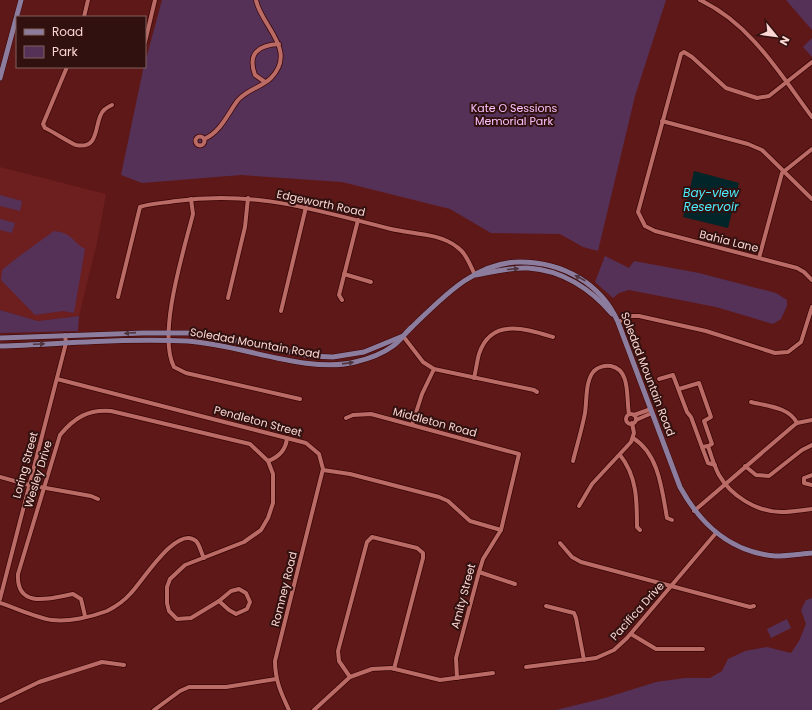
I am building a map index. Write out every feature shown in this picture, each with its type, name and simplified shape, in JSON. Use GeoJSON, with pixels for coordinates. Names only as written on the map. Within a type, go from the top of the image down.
{"type":"FeatureCollection","features":[{"type":"Feature","properties":{"kind":"main road"},"geometry":{"type":"LineString","coordinates":[[0,78],[20,0]]}},
{"type":"Feature","properties":{"kind":"main road","name":"Soledad Mountain Road"},"geometry":{"type":"LineString","coordinates":[[0,346],[170,341],[222,345],[309,363],[333,365],[354,362],[378,354],[399,342],[403,336],[454,289],[482,269],[501,264],[520,262],[554,267],[579,277],[591,284],[609,304],[618,322],[680,487],[694,511],[716,533],[740,546],[760,553],[776,556],[812,553]]}},
{"type":"Feature","properties":{"kind":"main road"},"geometry":{"type":"LineString","coordinates":[[475,275],[527,268],[554,273],[587,289],[618,322]]}},
{"type":"Feature","properties":{"kind":"main road","name":"Soledad Mountain Road"},"geometry":{"type":"LineString","coordinates":[[0,338],[169,333],[223,338],[310,356],[333,358],[364,352],[403,336]]}},
{"type":"Feature","properties":{"kind":"street"},"geometry":{"type":"LineString","coordinates":[[84,16],[88,0]]}},
{"type":"Feature","properties":{"kind":"street"},"geometry":{"type":"LineString","coordinates":[[146,38],[155,0]]}},
{"type":"Feature","properties":{"kind":"street"},"geometry":{"type":"LineString","coordinates":[[204,139],[221,125],[245,93],[265,82],[273,75],[278,67],[280,57],[279,44],[256,0]]}},
{"type":"Feature","properties":{"kind":"street"},"geometry":{"type":"LineString","coordinates":[[700,0],[739,25],[758,44],[812,118]]}},
{"type":"Feature","properties":{"kind":"street"},"geometry":{"type":"LineString","coordinates":[[265,82],[255,75],[252,60],[262,46],[279,44]]}},
{"type":"Feature","properties":{"kind":"street"},"geometry":{"type":"LineString","coordinates":[[812,62],[786,81],[769,96],[757,98],[726,88],[692,57],[684,52],[679,56],[662,121],[748,144],[762,150],[812,199]]}},
{"type":"Feature","properties":{"kind":"street"},"geometry":{"type":"LineString","coordinates":[[67,68],[42,124],[45,128],[75,144],[84,145],[93,140],[97,134],[99,118],[104,110],[112,105]]}},
{"type":"Feature","properties":{"kind":"street","name":"Bahia Lane"},"geometry":{"type":"LineString","coordinates":[[662,121],[639,207],[638,212],[641,221],[655,231],[797,268],[804,272],[812,280]]}},
{"type":"Feature","properties":{"kind":"street"},"geometry":{"type":"LineString","coordinates":[[759,258],[780,177],[784,171],[812,149]]}},
{"type":"Feature","properties":{"kind":"street"},"geometry":{"type":"LineString","coordinates":[[228,298],[246,227],[248,198]]}},
{"type":"Feature","properties":{"kind":"street","name":"Edgeworth Road"},"geometry":{"type":"LineString","coordinates":[[118,297],[139,209],[145,206],[191,199],[248,198],[306,207],[444,239],[457,246],[465,254],[475,275]]}},
{"type":"Feature","properties":{"kind":"street"},"geometry":{"type":"LineString","coordinates":[[191,199],[193,214],[170,305],[169,333],[171,360],[174,367],[186,374],[300,399]]}},
{"type":"Feature","properties":{"kind":"street"},"geometry":{"type":"LineString","coordinates":[[280,311],[306,207]]}},
{"type":"Feature","properties":{"kind":"street"},"geometry":{"type":"LineString","coordinates":[[342,300],[339,295],[358,220]]}},
{"type":"Feature","properties":{"kind":"street"},"geometry":{"type":"LineString","coordinates":[[344,274],[372,282]]}},
{"type":"Feature","properties":{"kind":"street"},"geometry":{"type":"LineString","coordinates":[[618,322],[631,316],[639,316],[706,331],[775,353],[788,352],[801,342],[812,307]]}},
{"type":"Feature","properties":{"kind":"street"},"geometry":{"type":"LineString","coordinates":[[474,378],[479,353],[484,343],[502,329],[524,329],[553,338]]}},
{"type":"Feature","properties":{"kind":"street","name":"Loring Street"},"geometry":{"type":"LineString","coordinates":[[0,599],[66,343],[65,335]]}},
{"type":"Feature","properties":{"kind":"street"},"geometry":{"type":"LineString","coordinates":[[403,336],[423,362],[434,369],[534,390],[537,392]]}},
{"type":"Feature","properties":{"kind":"street"},"geometry":{"type":"LineString","coordinates":[[573,461],[585,412],[590,378],[594,371],[599,368],[613,367],[620,371],[625,378],[629,414],[626,421],[632,424]]}},
{"type":"Feature","properties":{"kind":"street"},"geometry":{"type":"LineString","coordinates":[[412,425],[422,394],[434,369]]}},
{"type":"Feature","properties":{"kind":"street"},"geometry":{"type":"LineString","coordinates":[[659,379],[673,375],[708,463],[715,465]]}},
{"type":"Feature","properties":{"kind":"street","name":"Pendleton Street"},"geometry":{"type":"LineString","coordinates":[[57,379],[306,443],[314,448],[323,463],[323,470]]}},
{"type":"Feature","properties":{"kind":"street"},"geometry":{"type":"LineString","coordinates":[[679,389],[699,383],[711,416],[704,421],[712,444],[702,447]]}},
{"type":"Feature","properties":{"kind":"street"},"geometry":{"type":"LineString","coordinates":[[751,402],[784,410],[793,415],[798,423]]}},
{"type":"Feature","properties":{"kind":"street","name":"Wesley Drive"},"geometry":{"type":"LineString","coordinates":[[85,616],[81,599],[73,594],[40,601],[34,600],[25,594],[19,585],[18,574],[60,435],[69,423],[78,416],[101,410],[111,411],[250,444],[268,461]]}},
{"type":"Feature","properties":{"kind":"street"},"geometry":{"type":"LineString","coordinates":[[629,414],[634,415],[651,411]]}},
{"type":"Feature","properties":{"kind":"street"},"geometry":{"type":"LineString","coordinates":[[632,424],[651,411]]}},
{"type":"Feature","properties":{"kind":"street","name":"Middleton Road"},"geometry":{"type":"LineString","coordinates":[[346,418],[353,415],[371,414],[519,454]]}},
{"type":"Feature","properties":{"kind":"street"},"geometry":{"type":"LineString","coordinates":[[634,415],[636,420]]}},
{"type":"Feature","properties":{"kind":"street"},"geometry":{"type":"LineString","coordinates":[[694,511],[745,466],[798,423],[812,420]]}},
{"type":"Feature","properties":{"kind":"street"},"geometry":{"type":"LineString","coordinates":[[579,506],[592,484],[620,455],[633,438],[634,433],[632,424]]}},
{"type":"Feature","properties":{"kind":"street"},"geometry":{"type":"LineString","coordinates":[[219,601],[236,614],[247,609],[250,602],[246,593],[239,589],[231,591],[219,601],[191,618],[177,619],[169,611],[167,603],[167,587],[170,579],[185,565],[244,542],[261,530],[268,518],[274,499],[273,474],[268,461],[276,458],[282,453],[287,438]]}},
{"type":"Feature","properties":{"kind":"street"},"geometry":{"type":"LineString","coordinates":[[633,438],[642,443],[650,453],[661,485],[667,518],[672,520]]}},
{"type":"Feature","properties":{"kind":"street"},"geometry":{"type":"LineString","coordinates":[[745,466],[756,475],[769,476],[802,450],[812,445]]}},
{"type":"Feature","properties":{"kind":"street"},"geometry":{"type":"LineString","coordinates":[[708,446],[715,465],[725,483],[744,500],[764,510],[781,512],[812,509]]}},
{"type":"Feature","properties":{"kind":"street","name":"Amity Street"},"geometry":{"type":"LineString","coordinates":[[457,678],[456,658],[479,572],[483,559],[501,530],[519,454]]}},
{"type":"Feature","properties":{"kind":"street"},"geometry":{"type":"LineString","coordinates":[[620,455],[626,463],[634,485],[637,502],[637,527],[640,530]]}},
{"type":"Feature","properties":{"kind":"street"},"geometry":{"type":"LineString","coordinates":[[323,470],[350,474],[439,496],[448,501],[470,521],[501,530]]}},
{"type":"Feature","properties":{"kind":"street","name":"Romney Road"},"geometry":{"type":"LineString","coordinates":[[289,710],[276,679],[275,661],[323,470]]}},
{"type":"Feature","properties":{"kind":"street"},"geometry":{"type":"LineString","coordinates":[[812,475],[804,478],[804,483],[812,485]]}},
{"type":"Feature","properties":{"kind":"street"},"geometry":{"type":"LineString","coordinates":[[0,477],[29,485],[91,496],[98,499]]}},
{"type":"Feature","properties":{"kind":"street","name":"Pacifica Drive"},"geometry":{"type":"LineString","coordinates":[[526,667],[604,656],[632,634],[716,533]]}},
{"type":"Feature","properties":{"kind":"street"},"geometry":{"type":"LineString","coordinates":[[350,678],[339,661],[338,651],[367,542],[372,537],[417,548],[422,553],[423,558],[394,669]]}},
{"type":"Feature","properties":{"kind":"street"},"geometry":{"type":"LineString","coordinates":[[0,603],[52,620],[75,619],[108,610],[131,594],[161,555],[169,547],[182,540],[191,539],[197,542],[204,558]]}},
{"type":"Feature","properties":{"kind":"street"},"geometry":{"type":"LineString","coordinates":[[560,543],[572,557],[581,562],[750,607],[754,606]]}},
{"type":"Feature","properties":{"kind":"street"},"geometry":{"type":"LineString","coordinates":[[479,572],[515,584]]}},
{"type":"Feature","properties":{"kind":"street"},"geometry":{"type":"LineString","coordinates":[[0,574],[6,574]]}},
{"type":"Feature","properties":{"kind":"street"},"geometry":{"type":"LineString","coordinates":[[546,606],[574,613],[584,660]]}},
{"type":"Feature","properties":{"kind":"street"},"geometry":{"type":"LineString","coordinates":[[632,634],[656,649],[703,649]]}},
{"type":"Feature","properties":{"kind":"street"},"geometry":{"type":"LineString","coordinates":[[0,701],[39,682],[102,662],[124,665]]}},
{"type":"Feature","properties":{"kind":"street"},"geometry":{"type":"LineString","coordinates":[[314,710],[350,678],[372,669],[394,669],[440,680],[493,673]]}},
{"type":"Feature","properties":{"kind":"street"},"geometry":{"type":"LineString","coordinates":[[154,710],[180,691],[189,687],[226,686],[276,679]]}},
{"type":"Feature","properties":{"kind":"shaded area"},"geometry":{"type":"Polygon","coordinates":[[[0,167],[106,194],[97,243],[79,316],[38,321],[0,310],[0,167]]]}},
{"type":"Feature","properties":{"kind":"green space","name":"Kate O Sessions Memorial Park"},"geometry":{"type":"Polygon","coordinates":[[[162,0],[666,0],[635,96],[598,251],[583,247],[560,234],[491,233],[450,209],[342,182],[241,175],[142,183],[121,175],[143,70],[144,68],[146,68],[146,59],[162,0]]]}},
{"type":"Feature","properties":{"kind":"green space"},"geometry":{"type":"Polygon","coordinates":[[[786,0],[812,0],[812,30],[786,0]]]}},
{"type":"Feature","properties":{"kind":"green space"},"geometry":{"type":"Polygon","coordinates":[[[812,38],[812,57],[803,47],[812,38]]]}},
{"type":"Feature","properties":{"kind":"green space"},"geometry":{"type":"Polygon","coordinates":[[[0,195],[22,201],[20,211],[0,206],[0,195]]]}},
{"type":"Feature","properties":{"kind":"green space"},"geometry":{"type":"Polygon","coordinates":[[[0,219],[15,223],[12,233],[0,230],[0,219]]]}},
{"type":"Feature","properties":{"kind":"green space"},"geometry":{"type":"Polygon","coordinates":[[[54,231],[68,235],[85,249],[74,313],[63,311],[35,315],[1,280],[2,270],[54,231]]]}},
{"type":"Feature","properties":{"kind":"green space"},"geometry":{"type":"Polygon","coordinates":[[[605,256],[629,268],[634,261],[699,273],[776,293],[787,300],[787,306],[781,319],[773,324],[716,307],[629,290],[619,293],[613,298],[595,282],[605,256]]]}},
{"type":"Feature","properties":{"kind":"green space"},"geometry":{"type":"Polygon","coordinates":[[[0,310],[38,321],[79,316],[78,331],[0,333],[0,310]]]}},
{"type":"Feature","properties":{"kind":"green space"},"geometry":{"type":"Polygon","coordinates":[[[812,598],[812,710],[556,710],[605,698],[656,682],[685,678],[710,678],[722,671],[728,659],[745,651],[767,647],[791,653],[799,641],[806,624],[801,610],[806,600],[812,598]]]}},
{"type":"Feature","properties":{"kind":"green space"},"geometry":{"type":"Polygon","coordinates":[[[787,619],[791,628],[771,638],[767,629],[787,619]]]}},
{"type":"Feature","properties":{"kind":"water","name":"Bay-view Reservoir"},"geometry":{"type":"Polygon","coordinates":[[[694,171],[739,183],[728,228],[683,217],[694,171]]]}}]}
